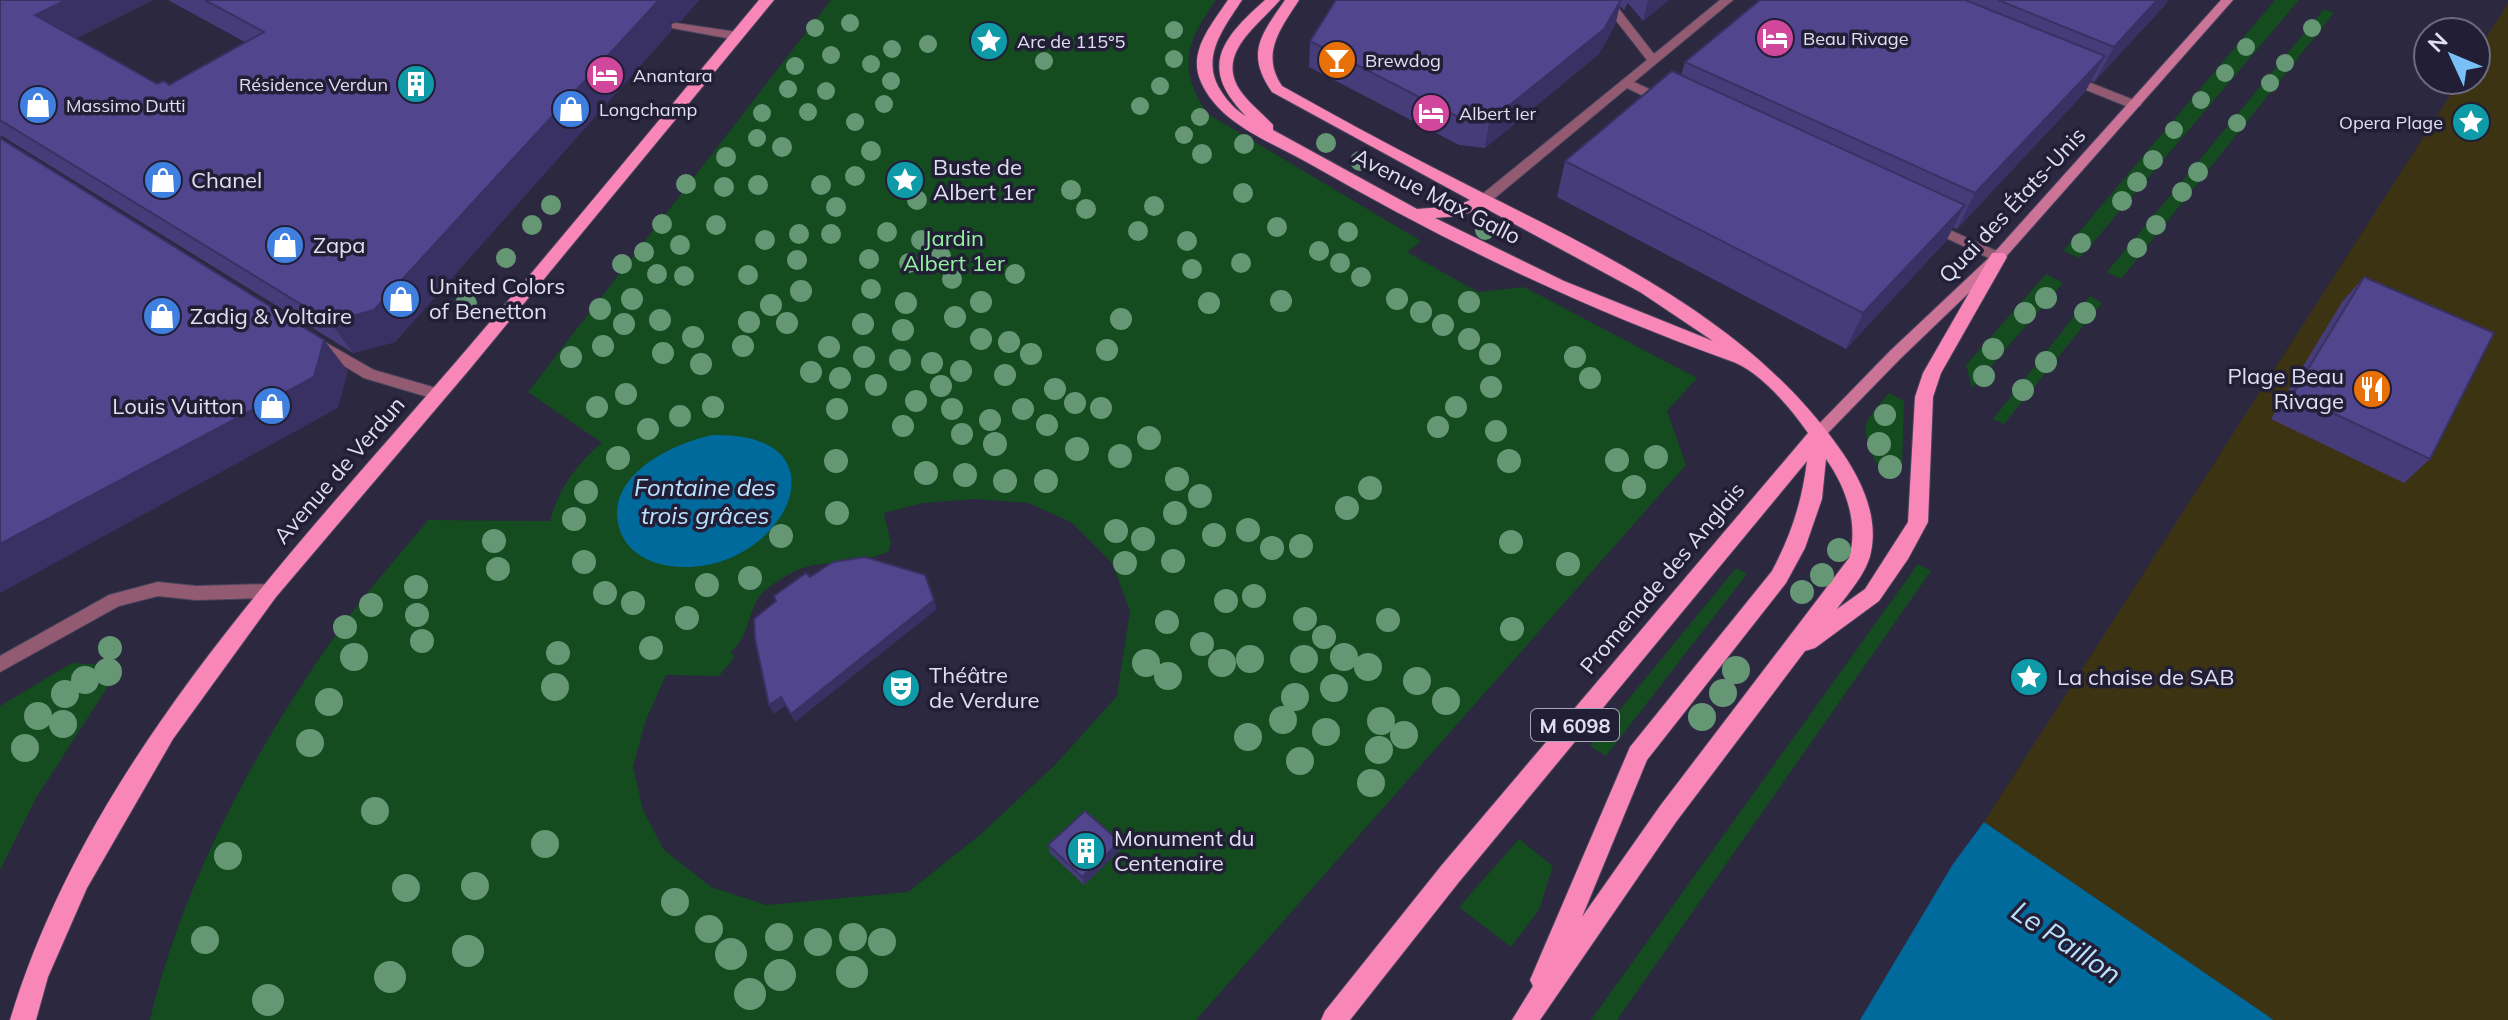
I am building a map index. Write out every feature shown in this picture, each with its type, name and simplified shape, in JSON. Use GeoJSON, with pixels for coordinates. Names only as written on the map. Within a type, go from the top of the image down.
{"type":"FeatureCollection","features":[{"type":"Feature","properties":{"kind":"main road","name":"Avenue de Verdun"},"geometry":{"type":"LineString","coordinates":[[23,1020],[36,976],[78,880],[165,732],[269,591],[767,0]]}},
{"type":"Feature","properties":{"kind":"main road","name":"Avenue Max Gallo"},"geometry":{"type":"LineString","coordinates":[[1235,0],[1208,42],[1201,71],[1213,95],[1233,115],[1414,214],[1668,332],[1749,360]]}},
{"type":"Feature","properties":{"kind":"main road"},"geometry":{"type":"LineString","coordinates":[[1273,0],[1235,39],[1225,66],[1231,89],[1275,137]]}},
{"type":"Feature","properties":{"kind":"main road","name":"Avenue Max Gallo"},"geometry":{"type":"LineString","coordinates":[[1292,0],[1266,41],[1262,62],[1266,76],[1277,89],[1485,199],[1677,306],[1749,360],[1799,404],[1820,432]]}},
{"type":"Feature","properties":{"kind":"main road","name":"Quai des États-Unis"},"geometry":{"type":"LineString","coordinates":[[1820,432],[1885,364],[1998,257],[2227,0]]}},
{"type":"Feature","properties":{"kind":"main road"},"geometry":{"type":"LineString","coordinates":[[1414,214],[1460,211],[1485,199]]}},
{"type":"Feature","properties":{"kind":"main road"},"geometry":{"type":"LineString","coordinates":[[1791,654],[1872,595],[1918,522],[1921,427],[1928,385],[1998,257]]}},
{"type":"Feature","properties":{"kind":"main road"},"geometry":{"type":"LineString","coordinates":[[1527,1018],[1668,814],[1845,582],[1861,554],[1864,526],[1859,504],[1849,478],[1820,432]]}},
{"type":"Feature","properties":{"kind":"main road"},"geometry":{"type":"LineString","coordinates":[[1527,1018],[1638,754],[1779,577],[1798,542],[1812,499],[1820,432]]}},
{"type":"Feature","properties":{"kind":"main road","name":"Promenade des Anglais"},"geometry":{"type":"LineString","coordinates":[[1334,1020],[1450,874],[1820,432]]}},
{"type":"Feature","properties":{"kind":"street"},"geometry":{"type":"LineString","coordinates":[[1606,0],[1654,61]]}},
{"type":"Feature","properties":{"kind":"street"},"geometry":{"type":"LineString","coordinates":[[1485,199],[1727,0]]}},
{"type":"Feature","properties":{"kind":"street"},"geometry":{"type":"LineString","coordinates":[[676,26],[737,36]]}},
{"type":"Feature","properties":{"kind":"street"},"geometry":{"type":"LineString","coordinates":[[2051,71],[2135,105]]}},
{"type":"Feature","properties":{"kind":"street"},"geometry":{"type":"LineString","coordinates":[[1626,83],[1676,107]]}},
{"type":"Feature","properties":{"kind":"street"},"geometry":{"type":"LineString","coordinates":[[1914,217],[1998,257]]}},
{"type":"Feature","properties":{"kind":"street"},"geometry":{"type":"LineString","coordinates":[[303,333],[369,374],[438,394]]}},
{"type":"Feature","properties":{"kind":"street"},"geometry":{"type":"LineString","coordinates":[[0,665],[115,600],[158,589],[196,593],[269,591]]}},
{"type":"Feature","properties":{"kind":"green space","name":"Jardin Albert 1er"},"geometry":{"type":"Polygon","coordinates":[[[831,0],[1216,0],[1198,29],[1189,56],[1192,84],[1208,114],[1421,241],[1407,252],[1478,292],[1524,287],[1697,378],[1667,411],[1686,465],[1196,1020],[150,1020],[182,918],[225,818],[278,723],[358,604],[428,520],[550,521],[558,498],[570,478],[584,459],[602,443],[528,392],[831,0]],[[974,499],[923,503],[884,513],[891,544],[888,552],[861,561],[857,557],[843,562],[813,565],[786,576],[761,595],[743,636],[731,652],[734,658],[719,676],[666,675],[646,720],[633,766],[643,810],[664,850],[711,887],[766,905],[908,892],[981,834],[1056,764],[1117,696],[1130,611],[1112,563],[1071,522],[1028,503],[974,499]]]}},
{"type":"Feature","properties":{"kind":"green space"},"geometry":{"type":"Polygon","coordinates":[[[2275,0],[2299,0],[2080,258],[2063,251],[2275,0]]]}},
{"type":"Feature","properties":{"kind":"green space"},"geometry":{"type":"Polygon","coordinates":[[[2324,9],[2334,13],[2121,279],[2107,272],[2324,9]]]}},
{"type":"Feature","properties":{"kind":"green space"},"geometry":{"type":"Polygon","coordinates":[[[2046,274],[2063,283],[1972,388],[1966,365],[2046,274]]]}},
{"type":"Feature","properties":{"kind":"green space"},"geometry":{"type":"Polygon","coordinates":[[[2090,296],[2102,303],[2004,424],[1993,419],[2090,296]]]}},
{"type":"Feature","properties":{"kind":"green space"},"geometry":{"type":"Polygon","coordinates":[[[1889,393],[1904,401],[1902,467],[1876,463],[1867,439],[1868,419],[1889,393]]]}},
{"type":"Feature","properties":{"kind":"green space"},"geometry":{"type":"Polygon","coordinates":[[[1918,564],[1931,571],[1617,1020],[1591,1020],[1918,564]]]}},
{"type":"Feature","properties":{"kind":"green space"},"geometry":{"type":"Polygon","coordinates":[[[1736,568],[1747,574],[1606,756],[1590,746],[1736,568]]]}},
{"type":"Feature","properties":{"kind":"green space"},"geometry":{"type":"Polygon","coordinates":[[[72,663],[113,666],[116,674],[36,798],[0,870],[0,706],[72,663]]]}},
{"type":"Feature","properties":{"kind":"green space"},"geometry":{"type":"Polygon","coordinates":[[[1519,839],[1553,866],[1539,910],[1511,947],[1459,907],[1519,839]]]}},
{"type":"Feature","properties":{"kind":"sand"},"geometry":{"type":"Polygon","coordinates":[[[2508,3],[2508,1020],[2273,1020],[1984,822],[2450,96],[2492,96],[2492,28],[2508,3]]]}},
{"type":"Feature","properties":{"kind":"water","name":"Fontaine des trois grâces"},"geometry":{"type":"Polygon","coordinates":[[[713,435],[757,440],[782,456],[791,479],[787,505],[770,530],[743,551],[709,565],[669,566],[641,556],[629,546],[621,533],[617,513],[620,496],[643,466],[678,446],[713,435]]]}},
{"type":"Feature","properties":{"kind":"water","name":"Le Paillon"},"geometry":{"type":"Polygon","coordinates":[[[1984,822],[2273,1020],[1860,1020],[1953,864],[1984,822]]]}},
{"type":"Feature","properties":{"kind":"building"},"geometry":{"type":"Polygon","coordinates":[[[0,0],[66,0],[35,15],[157,84],[164,81],[169,85],[264,32],[205,0],[659,0],[374,310],[330,322],[0,120],[0,0]]]}},
{"type":"Feature","properties":{"kind":"building"},"geometry":{"type":"Polygon","coordinates":[[[1336,0],[1621,0],[1604,29],[1489,122],[1462,119],[1310,41],[1336,0]]]}},
{"type":"Feature","properties":{"kind":"building"},"geometry":{"type":"Polygon","coordinates":[[[1760,0],[1965,0],[2105,56],[1975,193],[1685,62],[1760,0]]]}},
{"type":"Feature","properties":{"kind":"building"},"geometry":{"type":"Polygon","coordinates":[[[1998,0],[2157,0],[2114,47],[1998,0]]]}},
{"type":"Feature","properties":{"kind":"building"},"geometry":{"type":"Polygon","coordinates":[[[1672,71],[1965,205],[1863,313],[1565,161],[1672,71]]]}},
{"type":"Feature","properties":{"kind":"building"},"geometry":{"type":"Polygon","coordinates":[[[0,138],[324,340],[314,377],[0,544],[0,138]]]}},
{"type":"Feature","properties":{"kind":"building","name":"Plage Beau Rivage"},"geometry":{"type":"Polygon","coordinates":[[[2364,277],[2494,333],[2430,459],[2293,394],[2364,277]]]}},
{"type":"Feature","properties":{"kind":"building"},"geometry":{"type":"Polygon","coordinates":[[[865,557],[925,575],[934,600],[791,714],[781,697],[769,705],[755,639],[754,619],[776,601],[774,596],[806,573],[810,577],[833,562],[865,557]]]}},
{"type":"Feature","properties":{"kind":"building","name":"Monument du Centenaire"},"geometry":{"type":"Polygon","coordinates":[[[1085,811],[1120,842],[1082,877],[1048,845],[1085,811]]]}},
{"type":"Feature","properties":{"kind":"place","name":"Beau Rivage"},"geometry":{"type":"Point","coordinates":[1775,38]}},
{"type":"Feature","properties":{"kind":"place","name":"Arc de 115°5"},"geometry":{"type":"Point","coordinates":[989,41]}},
{"type":"Feature","properties":{"kind":"place","name":"Brewdog"},"geometry":{"type":"Point","coordinates":[1337,60]}},
{"type":"Feature","properties":{"kind":"place","name":"Anantara"},"geometry":{"type":"Point","coordinates":[605,75]}},
{"type":"Feature","properties":{"kind":"place","name":"Résidence Verdun"},"geometry":{"type":"Point","coordinates":[416,84]}},
{"type":"Feature","properties":{"kind":"place","name":"Massimo Dutti"},"geometry":{"type":"Point","coordinates":[38,105]}},
{"type":"Feature","properties":{"kind":"place","name":"Longchamp"},"geometry":{"type":"Point","coordinates":[571,109]}},
{"type":"Feature","properties":{"kind":"place","name":"Albert Ier"},"geometry":{"type":"Point","coordinates":[1431,113]}},
{"type":"Feature","properties":{"kind":"place","name":"Opera Plage"},"geometry":{"type":"Point","coordinates":[2471,122]}},
{"type":"Feature","properties":{"kind":"place","name":"Chanel"},"geometry":{"type":"Point","coordinates":[163,180]}},
{"type":"Feature","properties":{"kind":"place","name":"Buste de Albert 1er"},"geometry":{"type":"Point","coordinates":[905,180]}},
{"type":"Feature","properties":{"kind":"place","name":"Zapa"},"geometry":{"type":"Point","coordinates":[285,245]}},
{"type":"Feature","properties":{"kind":"place","name":"United Colors of Benetton"},"geometry":{"type":"Point","coordinates":[401,299]}},
{"type":"Feature","properties":{"kind":"place","name":"Zadig & Voltaire"},"geometry":{"type":"Point","coordinates":[162,316]}},
{"type":"Feature","properties":{"kind":"place","name":"Plage Beau Rivage"},"geometry":{"type":"Point","coordinates":[2372,389]}},
{"type":"Feature","properties":{"kind":"place","name":"Louis Vuitton"},"geometry":{"type":"Point","coordinates":[272,406]}},
{"type":"Feature","properties":{"kind":"place","name":"La chaise de SAB"},"geometry":{"type":"Point","coordinates":[2029,677]}},
{"type":"Feature","properties":{"kind":"place","name":"Théâtre de Verdure"},"geometry":{"type":"Point","coordinates":[901,688]}},
{"type":"Feature","properties":{"kind":"place","name":"Monument du Centenaire"},"geometry":{"type":"Point","coordinates":[1086,851]}}]}
